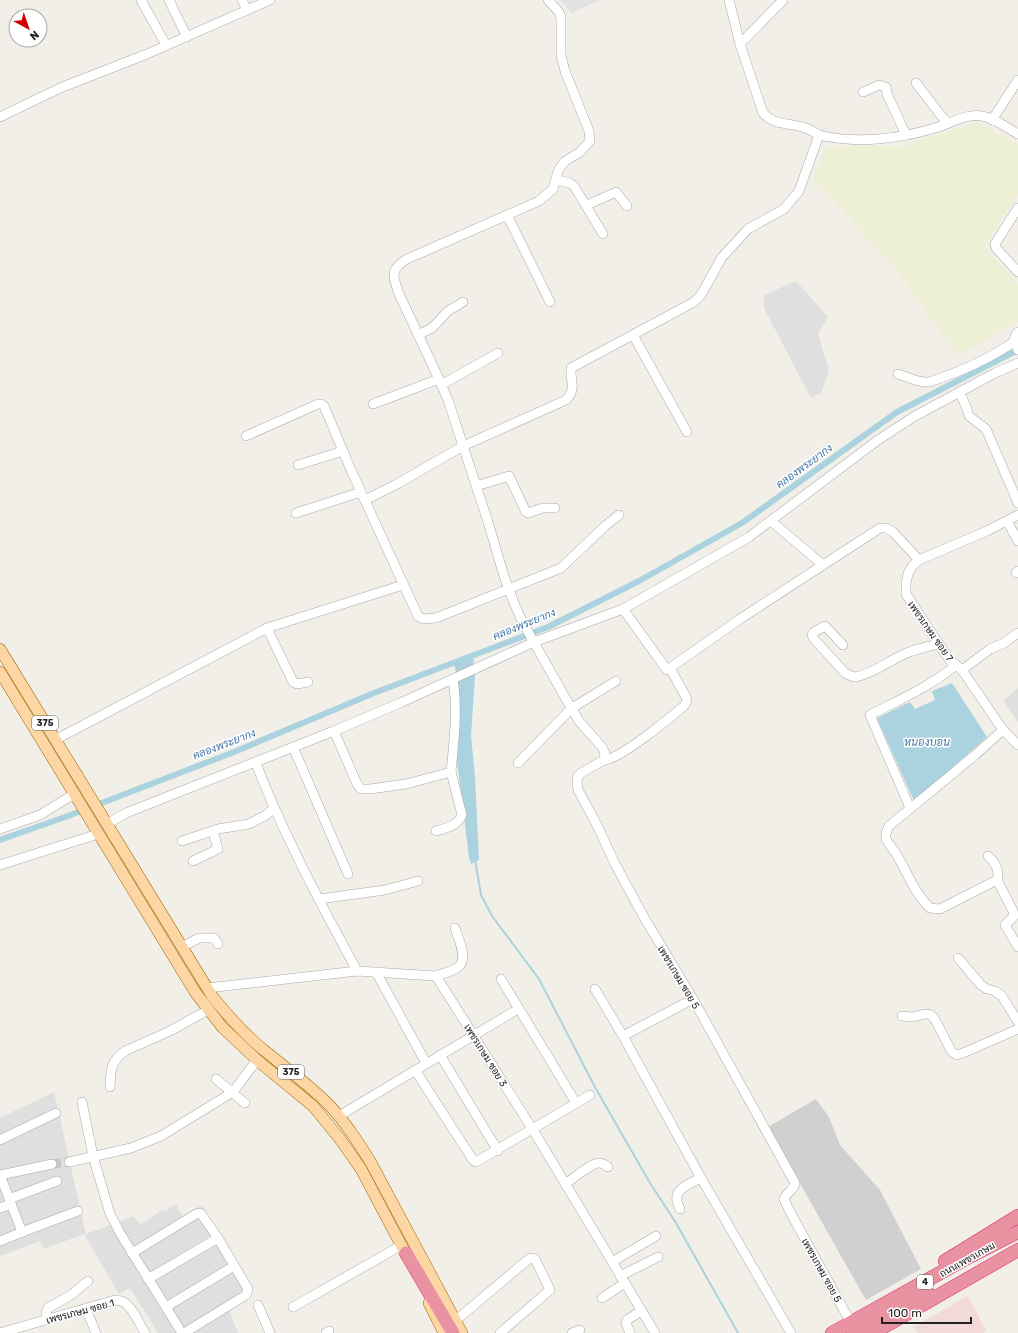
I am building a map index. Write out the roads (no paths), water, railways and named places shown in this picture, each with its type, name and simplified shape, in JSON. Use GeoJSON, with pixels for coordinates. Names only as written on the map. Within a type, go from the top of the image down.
{"type":"FeatureCollection","features":[{"type":"Feature","properties":{"kind":"highway"},"geometry":{"type":"LineString","coordinates":[[855,1324],[933,1268],[1016,1216]]}},
{"type":"Feature","properties":{"kind":"highway","name":"ถนนเพชรเกษม"},"geometry":{"type":"LineString","coordinates":[[832,1333],[855,1324],[967,1258],[1018,1232]]}},
{"type":"Feature","properties":{"kind":"highway"},"geometry":{"type":"LineString","coordinates":[[404,1249],[454,1327]]}},
{"type":"Feature","properties":{"kind":"highway","name":"ถนนเพชรเกษม"},"geometry":{"type":"LineString","coordinates":[[873,1333],[1017,1251]]}},
{"type":"Feature","properties":{"kind":"highway"},"geometry":{"type":"LineString","coordinates":[[855,1324],[990,1266]]}},
{"type":"Feature","properties":{"kind":"main road","name":"375"},"geometry":{"type":"LineString","coordinates":[[0,649],[207,988],[240,1028],[307,1084],[353,1134],[370,1161],[454,1327],[462,1333]]}},
{"type":"Feature","properties":{"kind":"main road","name":"375"},"geometry":{"type":"LineString","coordinates":[[0,672],[195,992],[208,1010],[222,1027],[257,1060],[313,1106],[340,1138],[361,1169],[404,1249],[444,1333]]}},
{"type":"Feature","properties":{"kind":"street"},"geometry":{"type":"LineString","coordinates":[[142,0],[166,45]]}},
{"type":"Feature","properties":{"kind":"street"},"geometry":{"type":"LineString","coordinates":[[169,0],[187,37]]}},
{"type":"Feature","properties":{"kind":"street"},"geometry":{"type":"LineString","coordinates":[[242,0],[247,10]]}},
{"type":"Feature","properties":{"kind":"street"},"geometry":{"type":"LineString","coordinates":[[0,117],[60,88],[187,37],[270,0]]}},
{"type":"Feature","properties":{"kind":"street"},"geometry":{"type":"LineString","coordinates":[[548,0],[559,12],[561,17],[561,55],[565,71],[589,131],[590,141],[580,152],[564,162],[558,172],[554,189],[539,201],[407,259],[398,265],[394,271],[394,280],[448,400],[504,576],[523,624],[579,720],[602,747],[605,753],[604,760],[609,760],[631,747],[684,706],[687,701],[686,697],[670,668]]}},
{"type":"Feature","properties":{"kind":"street"},"geometry":{"type":"LineString","coordinates":[[729,0],[740,44],[760,107],[768,119],[775,122],[802,127],[819,135],[843,140],[873,140],[906,135],[935,128],[972,115],[983,116],[1018,134]]}},
{"type":"Feature","properties":{"kind":"street"},"geometry":{"type":"LineString","coordinates":[[740,44],[783,0]]}},
{"type":"Feature","properties":{"kind":"street"},"geometry":{"type":"LineString","coordinates":[[992,120],[1018,80]]}},
{"type":"Feature","properties":{"kind":"street"},"geometry":{"type":"LineString","coordinates":[[916,83],[943,118],[949,123]]}},
{"type":"Feature","properties":{"kind":"street"},"geometry":{"type":"LineString","coordinates":[[863,92],[879,85],[884,85],[886,87],[886,94],[906,135]]}},
{"type":"Feature","properties":{"kind":"street"},"geometry":{"type":"LineString","coordinates":[[296,513],[363,496],[397,484],[463,446],[566,400],[571,395],[573,388],[571,374],[572,368],[694,302],[701,295],[722,257],[748,229],[784,209],[799,191],[819,135]]}},
{"type":"Feature","properties":{"kind":"street"},"geometry":{"type":"LineString","coordinates":[[556,180],[570,183],[574,186],[587,205],[603,234]]}},
{"type":"Feature","properties":{"kind":"street"},"geometry":{"type":"LineString","coordinates":[[587,205],[616,192],[627,206]]}},
{"type":"Feature","properties":{"kind":"street"},"geometry":{"type":"LineString","coordinates":[[1018,208],[995,244],[996,248],[1018,272]]}},
{"type":"Feature","properties":{"kind":"street"},"geometry":{"type":"LineString","coordinates":[[507,215],[550,302]]}},
{"type":"Feature","properties":{"kind":"street"},"geometry":{"type":"LineString","coordinates":[[418,335],[432,328],[448,312],[463,302]]}},
{"type":"Feature","properties":{"kind":"street"},"geometry":{"type":"LineString","coordinates":[[898,374],[916,381],[924,383],[929,382],[975,365],[1016,345],[1015,335],[1018,332]]}},
{"type":"Feature","properties":{"kind":"street"},"geometry":{"type":"LineString","coordinates":[[633,335],[687,432]]}},
{"type":"Feature","properties":{"kind":"street"},"geometry":{"type":"LineString","coordinates":[[373,404],[440,382],[498,353]]}},
{"type":"Feature","properties":{"kind":"street"},"geometry":{"type":"LineString","coordinates":[[106,823],[126,813],[334,731],[453,679],[533,641],[623,609],[734,546],[772,521],[878,440],[915,416],[959,392],[1018,363]]}},
{"type":"Feature","properties":{"kind":"street"},"geometry":{"type":"LineString","coordinates":[[959,392],[969,416],[986,429],[1018,503]]}},
{"type":"Feature","properties":{"kind":"street"},"geometry":{"type":"LineString","coordinates":[[246,436],[321,404],[324,406],[403,585],[418,616],[423,619],[436,618],[561,568],[619,514]]}},
{"type":"Feature","properties":{"kind":"street"},"geometry":{"type":"LineString","coordinates":[[298,465],[343,451]]}},
{"type":"Feature","properties":{"kind":"street"},"geometry":{"type":"LineString","coordinates":[[476,486],[509,476],[526,512],[528,513],[543,508],[555,508]]}},
{"type":"Feature","properties":{"kind":"street"},"geometry":{"type":"LineString","coordinates":[[623,609],[667,670],[880,528],[886,528],[893,532],[919,560],[950,548],[1018,515]]}},
{"type":"Feature","properties":{"kind":"street"},"geometry":{"type":"LineString","coordinates":[[772,521],[823,566]]}},
{"type":"Feature","properties":{"kind":"street"},"geometry":{"type":"LineString","coordinates":[[1006,521],[1018,541]]}},
{"type":"Feature","properties":{"kind":"street","name":"เพชรเกษม ซอย 7"},"geometry":{"type":"LineString","coordinates":[[919,560],[913,565],[908,574],[906,594],[950,660],[959,668],[1003,730],[1018,745]]}},
{"type":"Feature","properties":{"kind":"street"},"geometry":{"type":"LineString","coordinates":[[55,740],[267,628],[403,585]]}},
{"type":"Feature","properties":{"kind":"street"},"geometry":{"type":"LineString","coordinates":[[843,645],[825,626],[812,635],[845,673],[855,677],[880,667],[919,648],[939,644]]}},
{"type":"Feature","properties":{"kind":"street"},"geometry":{"type":"LineString","coordinates":[[267,628],[293,682],[297,684],[308,682]]}},
{"type":"Feature","properties":{"kind":"street"},"geometry":{"type":"LineString","coordinates":[[910,808],[870,715],[959,668],[990,649],[1004,643],[1018,633]]}},
{"type":"Feature","properties":{"kind":"street"},"geometry":{"type":"LineString","coordinates":[[436,830],[455,825],[460,820],[462,815],[451,772],[456,710],[456,694],[453,679]]}},
{"type":"Feature","properties":{"kind":"street"},"geometry":{"type":"LineString","coordinates":[[518,763],[572,708],[616,681]]}},
{"type":"Feature","properties":{"kind":"street"},"geometry":{"type":"LineString","coordinates":[[997,880],[940,909],[930,908],[922,899],[898,856],[886,840],[886,835],[889,826],[974,756],[1003,730]]}},
{"type":"Feature","properties":{"kind":"street"},"geometry":{"type":"LineString","coordinates":[[334,731],[357,784],[361,789],[406,784],[451,772]]}},
{"type":"Feature","properties":{"kind":"street"},"geometry":{"type":"LineString","coordinates":[[294,747],[348,874]]}},
{"type":"Feature","properties":{"kind":"street","name":"เพชรเกษม ซอย 5"},"geometry":{"type":"LineString","coordinates":[[604,760],[578,776],[578,790],[597,825],[615,864],[645,919],[693,999],[795,1183],[794,1188],[784,1199],[788,1210],[855,1324]]}},
{"type":"Feature","properties":{"kind":"street"},"geometry":{"type":"LineString","coordinates":[[256,762],[274,808],[357,971]]}},
{"type":"Feature","properties":{"kind":"street"},"geometry":{"type":"LineString","coordinates":[[0,829],[40,815],[76,798]]}},
{"type":"Feature","properties":{"kind":"street"},"geometry":{"type":"LineString","coordinates":[[182,842],[213,831],[249,824],[266,815],[274,808]]}},
{"type":"Feature","properties":{"kind":"street"},"geometry":{"type":"LineString","coordinates":[[0,865],[96,830]]}},
{"type":"Feature","properties":{"kind":"street"},"geometry":{"type":"LineString","coordinates":[[193,861],[218,849],[213,831]]}},
{"type":"Feature","properties":{"kind":"street"},"geometry":{"type":"LineString","coordinates":[[988,856],[993,860],[997,870],[997,880],[1014,916],[1005,925],[1018,947]]}},
{"type":"Feature","properties":{"kind":"street"},"geometry":{"type":"LineString","coordinates":[[319,899],[385,890],[418,881]]}},
{"type":"Feature","properties":{"kind":"street"},"geometry":{"type":"LineString","coordinates":[[207,988],[357,971],[436,976],[454,970],[462,963],[463,958],[455,928]]}},
{"type":"Feature","properties":{"kind":"street"},"geometry":{"type":"LineString","coordinates":[[182,947],[201,938],[214,938],[218,944]]}},
{"type":"Feature","properties":{"kind":"street"},"geometry":{"type":"LineString","coordinates":[[958,958],[981,985],[1002,996],[1018,1022]]}},
{"type":"Feature","properties":{"kind":"street"},"geometry":{"type":"LineString","coordinates":[[376,972],[426,1063]]}},
{"type":"Feature","properties":{"kind":"street","name":"เพชรเกษม ซอย 3"},"geometry":{"type":"LineString","coordinates":[[436,976],[533,1130],[655,1333]]}},
{"type":"Feature","properties":{"kind":"street"},"geometry":{"type":"LineString","coordinates":[[501,979],[576,1103]]}},
{"type":"Feature","properties":{"kind":"street"},"geometry":{"type":"LineString","coordinates":[[595,989],[791,1333]]}},
{"type":"Feature","properties":{"kind":"street"},"geometry":{"type":"LineString","coordinates":[[623,1036],[693,999]]}},
{"type":"Feature","properties":{"kind":"street"},"geometry":{"type":"LineString","coordinates":[[338,1116],[518,1009]]}},
{"type":"Feature","properties":{"kind":"street"},"geometry":{"type":"LineString","coordinates":[[110,1087],[111,1068],[119,1056],[125,1051],[170,1031],[208,1010]]}},
{"type":"Feature","properties":{"kind":"street"},"geometry":{"type":"LineString","coordinates":[[902,1016],[912,1017],[926,1013],[930,1014],[934,1018],[952,1052],[957,1055],[1018,1029]]}},
{"type":"Feature","properties":{"kind":"street"},"geometry":{"type":"LineString","coordinates":[[440,1056],[498,1150]]}},
{"type":"Feature","properties":{"kind":"street"},"geometry":{"type":"LineString","coordinates":[[69,1162],[131,1148],[161,1136],[233,1092],[257,1060]]}},
{"type":"Feature","properties":{"kind":"street"},"geometry":{"type":"LineString","coordinates":[[415,1070],[475,1162],[479,1162],[590,1096]]}},
{"type":"Feature","properties":{"kind":"street"},"geometry":{"type":"LineString","coordinates":[[216,1079],[245,1103]]}},
{"type":"Feature","properties":{"kind":"street"},"geometry":{"type":"LineString","coordinates":[[82,1102],[93,1156],[110,1214],[132,1253],[148,1280],[183,1333],[246,1295],[248,1289],[218,1238],[200,1213],[132,1253]]}},
{"type":"Feature","properties":{"kind":"street"},"geometry":{"type":"LineString","coordinates":[[0,1140],[56,1113]]}},
{"type":"Feature","properties":{"kind":"street"},"geometry":{"type":"LineString","coordinates":[[565,1184],[593,1164],[599,1163],[608,1167]]}},
{"type":"Feature","properties":{"kind":"street"},"geometry":{"type":"LineString","coordinates":[[22,1232],[0,1175],[52,1164]]}},
{"type":"Feature","properties":{"kind":"street"},"geometry":{"type":"LineString","coordinates":[[680,1209],[676,1197],[679,1192],[685,1186],[702,1178]]}},
{"type":"Feature","properties":{"kind":"street"},"geometry":{"type":"LineString","coordinates":[[0,1208],[10,1201],[57,1182]]}},
{"type":"Feature","properties":{"kind":"street"},"geometry":{"type":"LineString","coordinates":[[0,1241],[78,1211]]}},
{"type":"Feature","properties":{"kind":"street"},"geometry":{"type":"LineString","coordinates":[[612,1262],[656,1236]]}},
{"type":"Feature","properties":{"kind":"street"},"geometry":{"type":"LineString","coordinates":[[148,1280],[218,1238]]}},
{"type":"Feature","properties":{"kind":"street"},"geometry":{"type":"LineString","coordinates":[[293,1307],[404,1249]]}},
{"type":"Feature","properties":{"kind":"street"},"geometry":{"type":"LineString","coordinates":[[454,1327],[532,1257],[535,1259],[550,1290],[500,1333]]}},
{"type":"Feature","properties":{"kind":"street"},"geometry":{"type":"LineString","coordinates":[[602,1298],[622,1280],[658,1257]]}},
{"type":"Feature","properties":{"kind":"street"},"geometry":{"type":"LineString","coordinates":[[166,1307],[234,1266]]}},
{"type":"Feature","properties":{"kind":"street"},"geometry":{"type":"LineString","coordinates":[[47,1320],[46,1314],[48,1308],[52,1304],[71,1294],[88,1281]]}},
{"type":"Feature","properties":{"kind":"street","name":"เพชรเกษม ซอย 1"},"geometry":{"type":"LineString","coordinates":[[0,1333],[115,1300],[122,1301],[131,1308],[145,1333]]}},
{"type":"Feature","properties":{"kind":"street"},"geometry":{"type":"LineString","coordinates":[[258,1305],[270,1333]]}},
{"type":"Feature","properties":{"kind":"street"},"geometry":{"type":"LineString","coordinates":[[86,1309],[96,1333]]}},
{"type":"Feature","properties":{"kind":"street"},"geometry":{"type":"LineString","coordinates":[[630,1333],[626,1326],[627,1320],[641,1311]]}},
{"type":"Feature","properties":{"kind":"water"},"geometry":{"type":"Polygon","coordinates":[[[473,655],[475,677],[471,736],[475,777],[479,860],[471,864],[457,761],[459,725],[458,683],[454,663],[473,655]]]}},
{"type":"Feature","properties":{"kind":"water","name":"หนองบอน"},"geometry":{"type":"Polygon","coordinates":[[[952,683],[987,737],[914,801],[877,718],[910,702],[915,709],[935,700],[932,691],[952,683]]]}},
{"type":"Feature","properties":{"kind":"waterway","name":"คลองพระยากง"},"geometry":{"type":"LineString","coordinates":[[0,840],[68,816],[234,752],[374,693],[548,627],[639,581],[742,523],[897,412],[1018,350]]}},
{"type":"Feature","properties":{"kind":"waterway"},"geometry":{"type":"LineString","coordinates":[[475,860],[481,895],[492,916],[539,979],[596,1089],[650,1183],[676,1223],[738,1333]]}},
{"type":"Feature","properties":{"kind":"tunnel"},"geometry":{"type":"LineString","coordinates":[[52,1164],[69,1162]]}}]}
